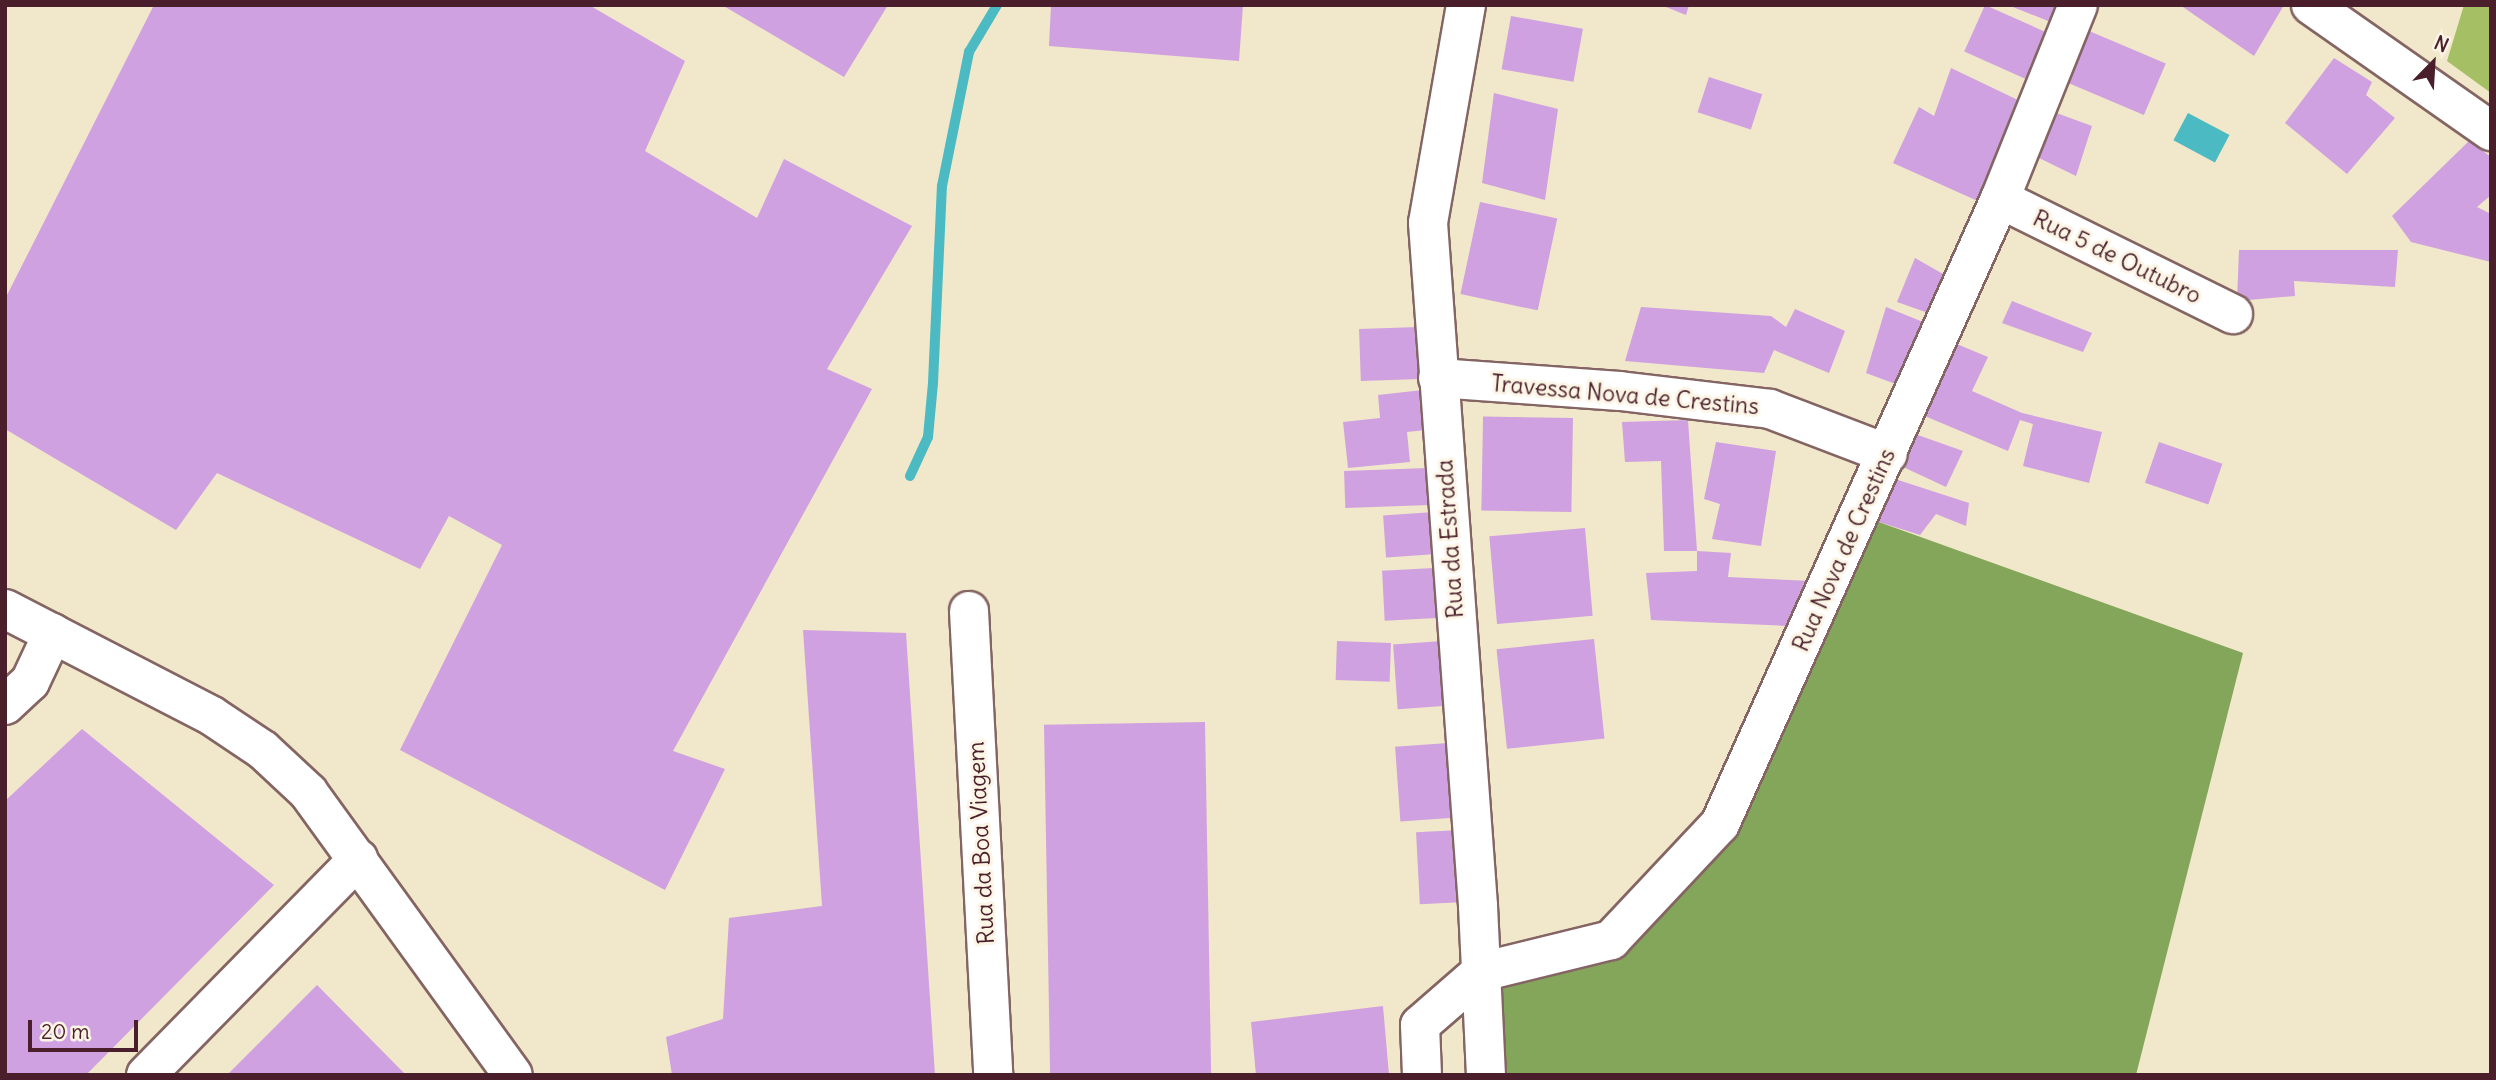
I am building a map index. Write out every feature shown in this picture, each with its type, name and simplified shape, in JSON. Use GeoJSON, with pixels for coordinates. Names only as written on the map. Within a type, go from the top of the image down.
{"type":"FeatureCollection","features":[{"type":"Feature","properties":{"kind":"street","name":"Rua da Estrada"},"geometry":{"type":"LineString","coordinates":[[1466,5],[1428,223],[1486,1075]]}},
{"type":"Feature","properties":{"kind":"street","name":"Rua Nova de Crestins"},"geometry":{"type":"LineString","coordinates":[[1481,972],[1611,940],[1720,824],[2000,199],[2078,5]]}},
{"type":"Feature","properties":{"kind":"street"},"geometry":{"type":"LineString","coordinates":[[2311,5],[2491,131]]}},
{"type":"Feature","properties":{"kind":"street","name":"Rua 5 de Outubro"},"geometry":{"type":"LineString","coordinates":[[2000,199],[2233,314]]}},
{"type":"Feature","properties":{"kind":"street","name":"Travessa Nova de Crestins"},"geometry":{"type":"LineString","coordinates":[[1438,378],[1620,391],[1770,409],[1888,454]]}},
{"type":"Feature","properties":{"kind":"street"},"geometry":{"type":"LineString","coordinates":[[5,609],[212,716],[263,750],[307,792],[513,1075]]}},
{"type":"Feature","properties":{"kind":"street","name":"Rua da Boa Viagem"},"geometry":{"type":"LineString","coordinates":[[969,611],[993,1075]]}},
{"type":"Feature","properties":{"kind":"street"},"geometry":{"type":"LineString","coordinates":[[5,705],[30,682],[53,633]]}},
{"type":"Feature","properties":{"kind":"street"},"geometry":{"type":"LineString","coordinates":[[146,1075],[358,859]]}},
{"type":"Feature","properties":{"kind":"street"},"geometry":{"type":"LineString","coordinates":[[1422,1075],[1420,1025],[1481,972]]}},
{"type":"Feature","properties":{"kind":"green space"},"geometry":{"type":"Polygon","coordinates":[[[2464,5],[2491,5],[2491,93],[2447,61],[2464,5]]]}},
{"type":"Feature","properties":{"kind":"green space"},"geometry":{"type":"Polygon","coordinates":[[[1876,521],[2243,653],[2136,1075],[1490,1075],[1481,972],[1611,940],[1720,824],[1876,521]]]}},
{"type":"Feature","properties":{"kind":"water"},"geometry":{"type":"Polygon","coordinates":[[[2188,113],[2229,135],[2215,162],[2173,140],[2188,113]]]}},
{"type":"Feature","properties":{"kind":"building"},"geometry":{"type":"Polygon","coordinates":[[[154,5],[589,5],[685,61],[645,151],[757,218],[784,159],[912,226],[827,369],[872,389],[673,751],[725,769],[665,890],[400,750],[502,545],[449,516],[420,569],[217,473],[176,530],[5,429],[5,299],[154,5]]]}},
{"type":"Feature","properties":{"kind":"building"},"geometry":{"type":"Polygon","coordinates":[[[722,5],[888,5],[844,77],[722,5]]]}},
{"type":"Feature","properties":{"kind":"building"},"geometry":{"type":"Polygon","coordinates":[[[1051,5],[1243,5],[1239,61],[1049,46],[1051,5]]]}},
{"type":"Feature","properties":{"kind":"building"},"geometry":{"type":"Polygon","coordinates":[[[1661,5],[1689,5],[1686,15],[1661,5]]]}},
{"type":"Feature","properties":{"kind":"building"},"geometry":{"type":"Polygon","coordinates":[[[1985,5],[2050,34],[2029,80],[1964,52],[1985,5]]]}},
{"type":"Feature","properties":{"kind":"building"},"geometry":{"type":"Polygon","coordinates":[[[2008,5],[2061,5],[2053,23],[2008,5]]]}},
{"type":"Feature","properties":{"kind":"building"},"geometry":{"type":"Polygon","coordinates":[[[2180,5],[2284,5],[2254,56],[2180,5]]]}},
{"type":"Feature","properties":{"kind":"building"},"geometry":{"type":"Polygon","coordinates":[[[1511,16],[1583,29],[1574,82],[1502,69],[1511,16]]]}},
{"type":"Feature","properties":{"kind":"building"},"geometry":{"type":"Polygon","coordinates":[[[2082,28],[2166,64],[2144,115],[2060,80],[2082,28]]]}},
{"type":"Feature","properties":{"kind":"building"},"geometry":{"type":"Polygon","coordinates":[[[2334,58],[2372,82],[2366,95],[2395,118],[2347,174],[2285,123],[2334,58]]]}},
{"type":"Feature","properties":{"kind":"building"},"geometry":{"type":"Polygon","coordinates":[[[1951,68],[2020,101],[1980,202],[1893,163],[1919,107],[1934,116],[1951,68]]]}},
{"type":"Feature","properties":{"kind":"building"},"geometry":{"type":"Polygon","coordinates":[[[1709,77],[1762,94],[1751,129],[1698,112],[1709,77]]]}},
{"type":"Feature","properties":{"kind":"building"},"geometry":{"type":"Polygon","coordinates":[[[1494,93],[1558,109],[1545,200],[1482,183],[1494,93]]]}},
{"type":"Feature","properties":{"kind":"building"},"geometry":{"type":"Polygon","coordinates":[[[2051,111],[2092,126],[2076,176],[2035,156],[2051,111]]]}},
{"type":"Feature","properties":{"kind":"building"},"geometry":{"type":"Polygon","coordinates":[[[2469,141],[2491,157],[2491,195],[2477,207],[2491,214],[2491,262],[2411,242],[2392,216],[2469,141]]]}},
{"type":"Feature","properties":{"kind":"building"},"geometry":{"type":"Polygon","coordinates":[[[1480,202],[1557,218],[1538,310],[1460,294],[1480,202]]]}},
{"type":"Feature","properties":{"kind":"building"},"geometry":{"type":"Polygon","coordinates":[[[2239,250],[2398,250],[2395,287],[2294,281],[2295,296],[2237,301],[2239,250]]]}},
{"type":"Feature","properties":{"kind":"building"},"geometry":{"type":"Polygon","coordinates":[[[1915,258],[1950,278],[1934,315],[1897,302],[1915,258]]]}},
{"type":"Feature","properties":{"kind":"building"},"geometry":{"type":"Polygon","coordinates":[[[2012,301],[2092,333],[2083,352],[2002,323],[2012,301]]]}},
{"type":"Feature","properties":{"kind":"building"},"geometry":{"type":"Polygon","coordinates":[[[1641,307],[1771,316],[1786,327],[1795,309],[1845,331],[1829,373],[1774,350],[1764,373],[1625,361],[1641,307]]]}},
{"type":"Feature","properties":{"kind":"building"},"geometry":{"type":"Polygon","coordinates":[[[1886,307],[1928,324],[1901,386],[1866,373],[1886,307]]]}},
{"type":"Feature","properties":{"kind":"building"},"geometry":{"type":"Polygon","coordinates":[[[1418,327],[1420,379],[1361,381],[1359,329],[1418,327]]]}},
{"type":"Feature","properties":{"kind":"building"},"geometry":{"type":"Polygon","coordinates":[[[1952,342],[1988,357],[1972,391],[2022,413],[2102,432],[2089,483],[2023,466],[2033,424],[2020,420],[2008,451],[1920,414],[1952,342]]]}},
{"type":"Feature","properties":{"kind":"building"},"geometry":{"type":"Polygon","coordinates":[[[1423,390],[1426,430],[1407,432],[1410,462],[1348,468],[1343,422],[1380,418],[1378,395],[1423,390]]]}},
{"type":"Feature","properties":{"kind":"building"},"geometry":{"type":"Polygon","coordinates":[[[1483,416],[1573,418],[1571,512],[1481,510],[1483,416]]]}},
{"type":"Feature","properties":{"kind":"building"},"geometry":{"type":"Polygon","coordinates":[[[1688,420],[1697,551],[1664,551],[1661,461],[1625,462],[1622,422],[1688,420]]]}},
{"type":"Feature","properties":{"kind":"building"},"geometry":{"type":"Polygon","coordinates":[[[1915,434],[1963,451],[1946,487],[1901,466],[1915,434]]]}},
{"type":"Feature","properties":{"kind":"building"},"geometry":{"type":"Polygon","coordinates":[[[1716,442],[1776,451],[1761,546],[1712,539],[1720,504],[1704,499],[1716,442]]]}},
{"type":"Feature","properties":{"kind":"building"},"geometry":{"type":"Polygon","coordinates":[[[2159,442],[2222,464],[2208,504],[2145,483],[2159,442]]]}},
{"type":"Feature","properties":{"kind":"building"},"geometry":{"type":"Polygon","coordinates":[[[1428,468],[1429,505],[1345,508],[1344,471],[1428,468]]]}},
{"type":"Feature","properties":{"kind":"building"},"geometry":{"type":"Polygon","coordinates":[[[1895,479],[1969,503],[1966,526],[1936,514],[1920,535],[1876,521],[1895,479]]]}},
{"type":"Feature","properties":{"kind":"building"},"geometry":{"type":"Polygon","coordinates":[[[1434,512],[1437,554],[1386,557],[1383,516],[1434,512]]]}},
{"type":"Feature","properties":{"kind":"building"},"geometry":{"type":"Polygon","coordinates":[[[1585,528],[1593,616],[1497,624],[1489,536],[1585,528]]]}},
{"type":"Feature","properties":{"kind":"building"},"geometry":{"type":"Polygon","coordinates":[[[1697,551],[1731,553],[1728,577],[1811,581],[1789,626],[1651,620],[1646,573],[1697,571],[1697,551]]]}},
{"type":"Feature","properties":{"kind":"building"},"geometry":{"type":"Polygon","coordinates":[[[1434,568],[1437,618],[1385,621],[1382,571],[1434,568]]]}},
{"type":"Feature","properties":{"kind":"building"},"geometry":{"type":"Polygon","coordinates":[[[803,630],[906,633],[935,1075],[672,1075],[666,1037],[723,1019],[729,918],[822,906],[803,630]]]}},
{"type":"Feature","properties":{"kind":"building"},"geometry":{"type":"Polygon","coordinates":[[[1594,639],[1604,738],[1507,749],[1497,649],[1594,639]]]}},
{"type":"Feature","properties":{"kind":"building"},"geometry":{"type":"Polygon","coordinates":[[[1337,641],[1391,643],[1390,682],[1336,680],[1337,641]]]}},
{"type":"Feature","properties":{"kind":"building"},"geometry":{"type":"Polygon","coordinates":[[[1442,641],[1447,706],[1398,709],[1393,644],[1442,641]]]}},
{"type":"Feature","properties":{"kind":"building"},"geometry":{"type":"Polygon","coordinates":[[[1205,722],[1211,1075],[1050,1075],[1044,725],[1205,722]]]}},
{"type":"Feature","properties":{"kind":"building"},"geometry":{"type":"Polygon","coordinates":[[[82,729],[274,885],[86,1075],[5,1075],[5,801],[82,729]]]}},
{"type":"Feature","properties":{"kind":"building"},"geometry":{"type":"Polygon","coordinates":[[[1448,743],[1453,818],[1400,822],[1395,747],[1448,743]]]}},
{"type":"Feature","properties":{"kind":"building"},"geometry":{"type":"Polygon","coordinates":[[[1461,830],[1465,902],[1420,904],[1416,832],[1461,830]]]}},
{"type":"Feature","properties":{"kind":"building"},"geometry":{"type":"Polygon","coordinates":[[[317,985],[406,1075],[227,1075],[317,985]]]}},
{"type":"Feature","properties":{"kind":"building"},"geometry":{"type":"Polygon","coordinates":[[[1383,1006],[1389,1075],[1256,1075],[1251,1022],[1383,1006]]]}},
{"type":"Feature","properties":{"kind":"waterway"},"geometry":{"type":"LineString","coordinates":[[910,476],[928,437],[942,186],[969,52],[997,5]]}}]}
